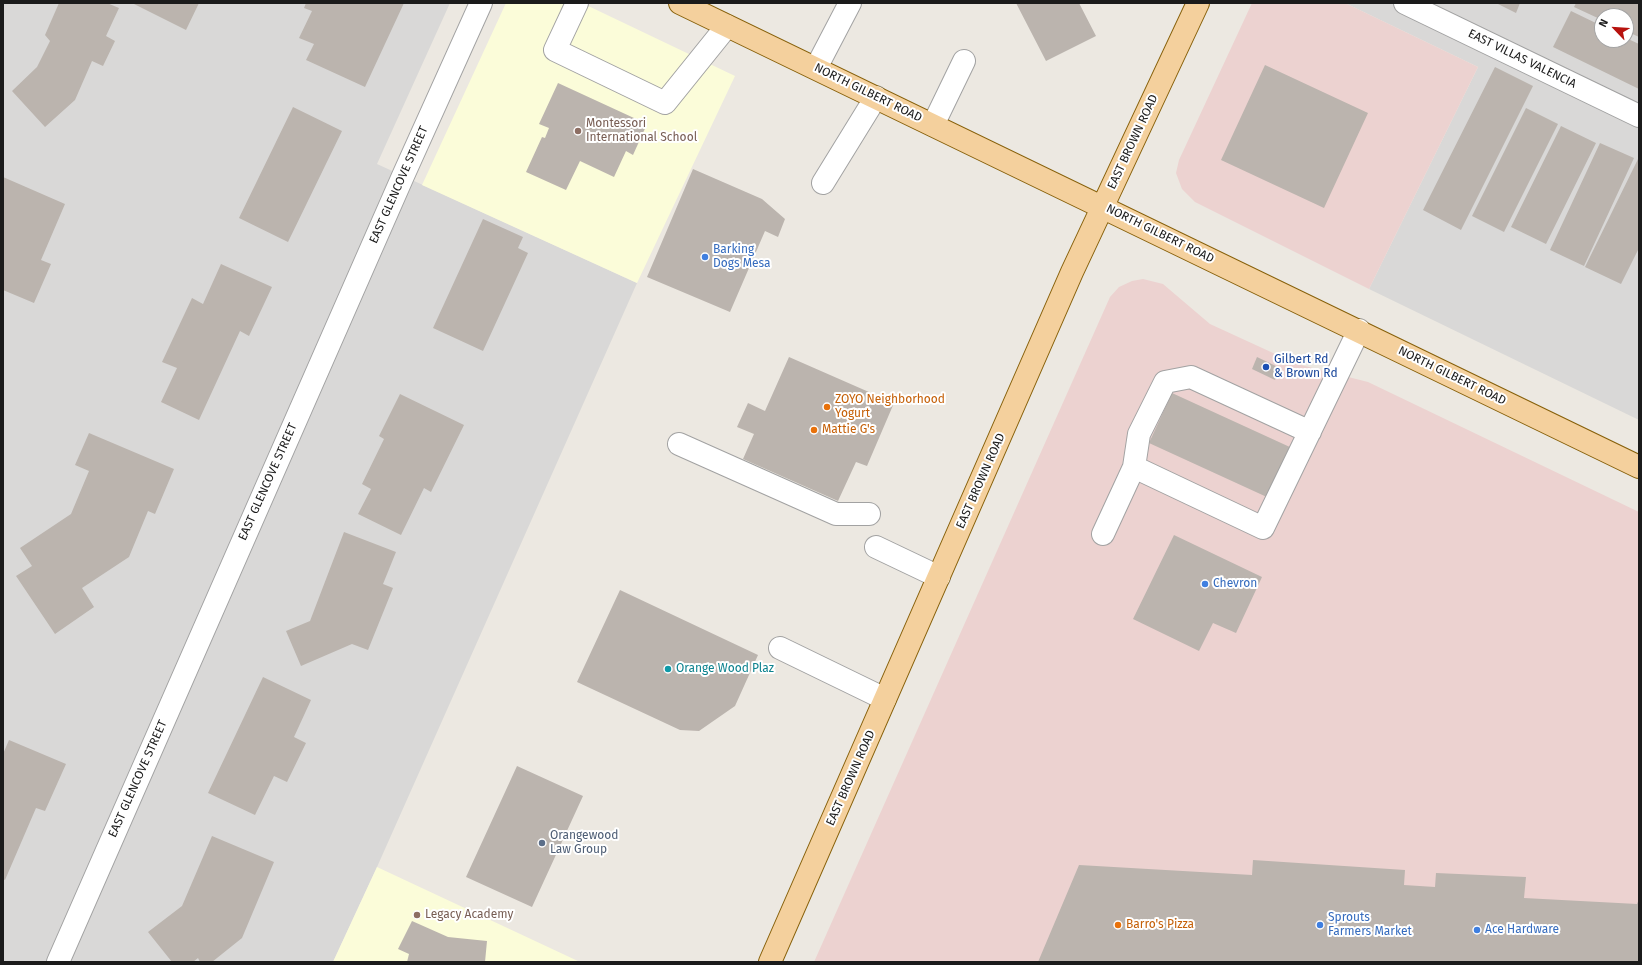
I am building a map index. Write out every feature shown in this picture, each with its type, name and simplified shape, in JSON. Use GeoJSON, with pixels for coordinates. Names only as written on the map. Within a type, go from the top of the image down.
{"type":"FeatureCollection","features":[{"type":"Feature","properties":{"kind":"main road","name":"NORTH GILBERT ROAD"},"geometry":{"type":"LineString","coordinates":[[680,3],[1359,330],[1639,467]]}},
{"type":"Feature","properties":{"kind":"main road","name":"EAST BROWN ROAD"},"geometry":{"type":"LineString","coordinates":[[770,962],[1069,279],[1198,3]]}},
{"type":"Feature","properties":{"kind":"street","name":"EAST GLENCOVE STREET"},"geometry":{"type":"LineString","coordinates":[[58,962],[403,176],[482,3]]}},
{"type":"Feature","properties":{"kind":"street"},"geometry":{"type":"LineString","coordinates":[[578,3],[555,50],[665,103],[727,26]]}},
{"type":"Feature","properties":{"kind":"street"},"geometry":{"type":"LineString","coordinates":[[816,68],[850,3]]}},
{"type":"Feature","properties":{"kind":"street","name":"EAST VILLAS VALENCIA"},"geometry":{"type":"LineString","coordinates":[[1405,3],[1639,116]]}},
{"type":"Feature","properties":{"kind":"street"},"geometry":{"type":"LineString","coordinates":[[933,125],[964,61]]}},
{"type":"Feature","properties":{"kind":"street"},"geometry":{"type":"LineString","coordinates":[[824,183],[876,98]]}},
{"type":"Feature","properties":{"kind":"street"},"geometry":{"type":"LineString","coordinates":[[1134,467],[1262,528],[1359,330]]}},
{"type":"Feature","properties":{"kind":"street"},"geometry":{"type":"LineString","coordinates":[[1103,534],[1134,467],[1138,434],[1165,382],[1191,377],[1310,432]]}},
{"type":"Feature","properties":{"kind":"street"},"geometry":{"type":"LineString","coordinates":[[679,444],[836,514],[869,514]]}},
{"type":"Feature","properties":{"kind":"street"},"geometry":{"type":"LineString","coordinates":[[876,547],[939,577]]}},
{"type":"Feature","properties":{"kind":"street"},"geometry":{"type":"LineString","coordinates":[[780,648],[885,699]]}},
{"type":"Feature","properties":{"kind":"shaded area"},"geometry":{"type":"Polygon","coordinates":[[[3,3],[450,3],[377,164],[637,283],[377,867],[333,962],[3,962],[3,3]]]}},
{"type":"Feature","properties":{"kind":"shaded area","name":"Montessori International School"},"geometry":{"type":"Polygon","coordinates":[[[506,3],[582,3],[735,76],[637,283],[422,185],[506,3]]]}},
{"type":"Feature","properties":{"kind":"shaded area"},"geometry":{"type":"Polygon","coordinates":[[[1252,3],[1345,3],[1478,67],[1369,289],[1195,202],[1182,189],[1176,173],[1179,160],[1252,3]]]}},
{"type":"Feature","properties":{"kind":"shaded area"},"geometry":{"type":"Polygon","coordinates":[[[1345,3],[1639,3],[1639,420],[1369,289],[1478,67],[1345,3]]]}},
{"type":"Feature","properties":{"kind":"shaded area"},"geometry":{"type":"Polygon","coordinates":[[[1143,279],[1163,284],[1210,324],[1297,364],[1368,382],[1639,512],[1639,962],[814,962],[1110,297],[1119,287],[1132,281],[1143,279]]]}},
{"type":"Feature","properties":{"kind":"shaded area","name":"Legacy Academy"},"geometry":{"type":"Polygon","coordinates":[[[377,867],[580,962],[333,962],[377,867]]]}},
{"type":"Feature","properties":{"kind":"building"},"geometry":{"type":"Polygon","coordinates":[[[59,3],[107,3],[119,8],[106,36],[115,41],[103,66],[92,61],[75,100],[45,127],[12,91],[37,67],[50,41],[45,35],[59,3]]]}},
{"type":"Feature","properties":{"kind":"building"},"geometry":{"type":"Polygon","coordinates":[[[132,3],[199,3],[186,30],[132,3]]]}},
{"type":"Feature","properties":{"kind":"building"},"geometry":{"type":"Polygon","coordinates":[[[306,3],[404,3],[365,87],[306,60],[314,44],[299,38],[312,11],[304,8],[306,3]]]}},
{"type":"Feature","properties":{"kind":"building"},"geometry":{"type":"Polygon","coordinates":[[[1016,3],[1079,3],[1096,36],[1046,61],[1016,3]]]}},
{"type":"Feature","properties":{"kind":"building"},"geometry":{"type":"Polygon","coordinates":[[[1496,3],[1520,3],[1516,13],[1496,3]]]}},
{"type":"Feature","properties":{"kind":"building"},"geometry":{"type":"Polygon","coordinates":[[[1576,3],[1639,3],[1639,37],[1634,35],[1634,8],[1594,8],[1594,16],[1574,7],[1576,3]]]}},
{"type":"Feature","properties":{"kind":"building"},"geometry":{"type":"Polygon","coordinates":[[[1571,11],[1594,22],[1594,48],[1634,48],[1634,42],[1639,44],[1639,89],[1553,47],[1571,11]]]}},
{"type":"Feature","properties":{"kind":"building"},"geometry":{"type":"Polygon","coordinates":[[[1265,65],[1368,113],[1324,208],[1221,160],[1265,65]]]}},
{"type":"Feature","properties":{"kind":"building"},"geometry":{"type":"Polygon","coordinates":[[[1495,67],[1533,86],[1461,230],[1423,210],[1495,67]]]}},
{"type":"Feature","properties":{"kind":"building"},"geometry":{"type":"Polygon","coordinates":[[[558,83],[647,124],[633,155],[626,151],[614,177],[580,161],[566,190],[526,172],[542,137],[545,138],[549,128],[539,124],[558,83]]]}},
{"type":"Feature","properties":{"kind":"building"},"geometry":{"type":"Polygon","coordinates":[[[293,107],[342,131],[288,242],[239,218],[293,107]]]}},
{"type":"Feature","properties":{"kind":"building"},"geometry":{"type":"Polygon","coordinates":[[[1526,108],[1558,124],[1504,232],[1472,216],[1526,108]]]}},
{"type":"Feature","properties":{"kind":"building"},"geometry":{"type":"Polygon","coordinates":[[[1561,126],[1596,143],[1546,244],[1511,227],[1561,126]]]}},
{"type":"Feature","properties":{"kind":"building"},"geometry":{"type":"Polygon","coordinates":[[[1600,143],[1634,158],[1584,266],[1550,250],[1600,143]]]}},
{"type":"Feature","properties":{"kind":"building"},"geometry":{"type":"Polygon","coordinates":[[[1639,157],[1639,248],[1621,284],[1585,267],[1639,157]]]}},
{"type":"Feature","properties":{"kind":"building","name":"Barking Dogs Mesa"},"geometry":{"type":"Polygon","coordinates":[[[693,169],[762,199],[785,219],[778,237],[765,231],[730,312],[647,277],[693,169]]]}},
{"type":"Feature","properties":{"kind":"building"},"geometry":{"type":"Polygon","coordinates":[[[3,177],[65,204],[41,260],[51,264],[34,303],[3,290],[3,177]]]}},
{"type":"Feature","properties":{"kind":"building"},"geometry":{"type":"Polygon","coordinates":[[[483,219],[523,237],[518,248],[528,253],[483,351],[433,328],[483,219]]]}},
{"type":"Feature","properties":{"kind":"building"},"geometry":{"type":"Polygon","coordinates":[[[221,264],[272,287],[249,336],[240,331],[199,420],[161,402],[177,368],[162,362],[192,298],[203,304],[221,264]]]}},
{"type":"Feature","properties":{"kind":"building","name":"Mattie G's"},"geometry":{"type":"Polygon","coordinates":[[[789,357],[894,403],[867,466],[856,462],[838,501],[743,459],[754,434],[737,427],[748,403],[765,411],[789,357]]]}},
{"type":"Feature","properties":{"kind":"building"},"geometry":{"type":"Polygon","coordinates":[[[1257,357],[1280,368],[1275,380],[1252,369],[1257,357]]]}},
{"type":"Feature","properties":{"kind":"building"},"geometry":{"type":"Polygon","coordinates":[[[1172,393],[1292,448],[1269,498],[1149,443],[1172,393]]]}},
{"type":"Feature","properties":{"kind":"building"},"geometry":{"type":"Polygon","coordinates":[[[400,394],[464,425],[431,492],[424,488],[401,535],[358,514],[371,489],[362,484],[384,439],[379,436],[400,394]]]}},
{"type":"Feature","properties":{"kind":"building"},"geometry":{"type":"Polygon","coordinates":[[[89,433],[174,469],[155,514],[148,511],[129,557],[82,588],[94,607],[55,634],[16,576],[32,566],[20,548],[71,514],[89,471],[75,465],[89,433]]]}},
{"type":"Feature","properties":{"kind":"building"},"geometry":{"type":"Polygon","coordinates":[[[344,532],[396,552],[383,584],[393,588],[368,650],[352,644],[301,666],[286,631],[310,621],[344,532]]]}},
{"type":"Feature","properties":{"kind":"building","name":"Chevron"},"geometry":{"type":"Polygon","coordinates":[[[1174,535],[1262,577],[1236,633],[1213,623],[1199,651],[1133,619],[1174,535]]]}},
{"type":"Feature","properties":{"kind":"building","name":"Orange Wood Plaz"},"geometry":{"type":"Polygon","coordinates":[[[620,590],[758,655],[735,706],[699,731],[680,730],[577,682],[620,590]]]}},
{"type":"Feature","properties":{"kind":"building"},"geometry":{"type":"Polygon","coordinates":[[[263,677],[311,700],[294,737],[306,743],[287,782],[274,776],[255,815],[208,793],[263,677]]]}},
{"type":"Feature","properties":{"kind":"building"},"geometry":{"type":"Polygon","coordinates":[[[9,740],[66,764],[45,811],[36,808],[5,880],[3,879],[3,754],[9,740]]]}},
{"type":"Feature","properties":{"kind":"building"},"geometry":{"type":"Polygon","coordinates":[[[517,766],[583,796],[532,907],[466,877],[517,766]]]}},
{"type":"Feature","properties":{"kind":"building"},"geometry":{"type":"Polygon","coordinates":[[[212,836],[274,862],[242,938],[212,962],[200,962],[198,958],[193,962],[172,962],[148,932],[182,906],[212,836]]]}},
{"type":"Feature","properties":{"kind":"building"},"geometry":{"type":"Polygon","coordinates":[[[1253,860],[1405,870],[1404,885],[1435,887],[1436,873],[1526,877],[1524,898],[1637,904],[1639,899],[1639,962],[1038,962],[1079,865],[1252,875],[1253,860]]]}},
{"type":"Feature","properties":{"kind":"building"},"geometry":{"type":"Polygon","coordinates":[[[412,921],[448,937],[487,941],[485,962],[407,962],[409,954],[398,949],[412,921]]]}},
{"type":"Feature","properties":{"kind":"place","name":"Montessori International School"},"geometry":{"type":"Point","coordinates":[578,131]}},
{"type":"Feature","properties":{"kind":"place","name":"Barking Dogs Mesa"},"geometry":{"type":"Point","coordinates":[705,257]}},
{"type":"Feature","properties":{"kind":"place","name":"Gilbert Rd & Brown Rd"},"geometry":{"type":"Point","coordinates":[1266,367]}},
{"type":"Feature","properties":{"kind":"place","name":"ZOYO Neighborhood Yogurt"},"geometry":{"type":"Point","coordinates":[827,407]}},
{"type":"Feature","properties":{"kind":"place","name":"Mattie G's"},"geometry":{"type":"Point","coordinates":[814,430]}},
{"type":"Feature","properties":{"kind":"place","name":"Chevron"},"geometry":{"type":"Point","coordinates":[1205,584]}},
{"type":"Feature","properties":{"kind":"place","name":"Orange Wood Plaz"},"geometry":{"type":"Point","coordinates":[668,669]}},
{"type":"Feature","properties":{"kind":"place","name":"Orangewood Law Group"},"geometry":{"type":"Point","coordinates":[542,843]}},
{"type":"Feature","properties":{"kind":"place","name":"Legacy Academy"},"geometry":{"type":"Point","coordinates":[417,915]}},
{"type":"Feature","properties":{"kind":"place","name":"Barro's Pizza"},"geometry":{"type":"Point","coordinates":[1118,925]}},
{"type":"Feature","properties":{"kind":"place","name":"Sprouts Farmers Market"},"geometry":{"type":"Point","coordinates":[1320,925]}},
{"type":"Feature","properties":{"kind":"place","name":"Ace Hardware"},"geometry":{"type":"Point","coordinates":[1477,930]}}]}
